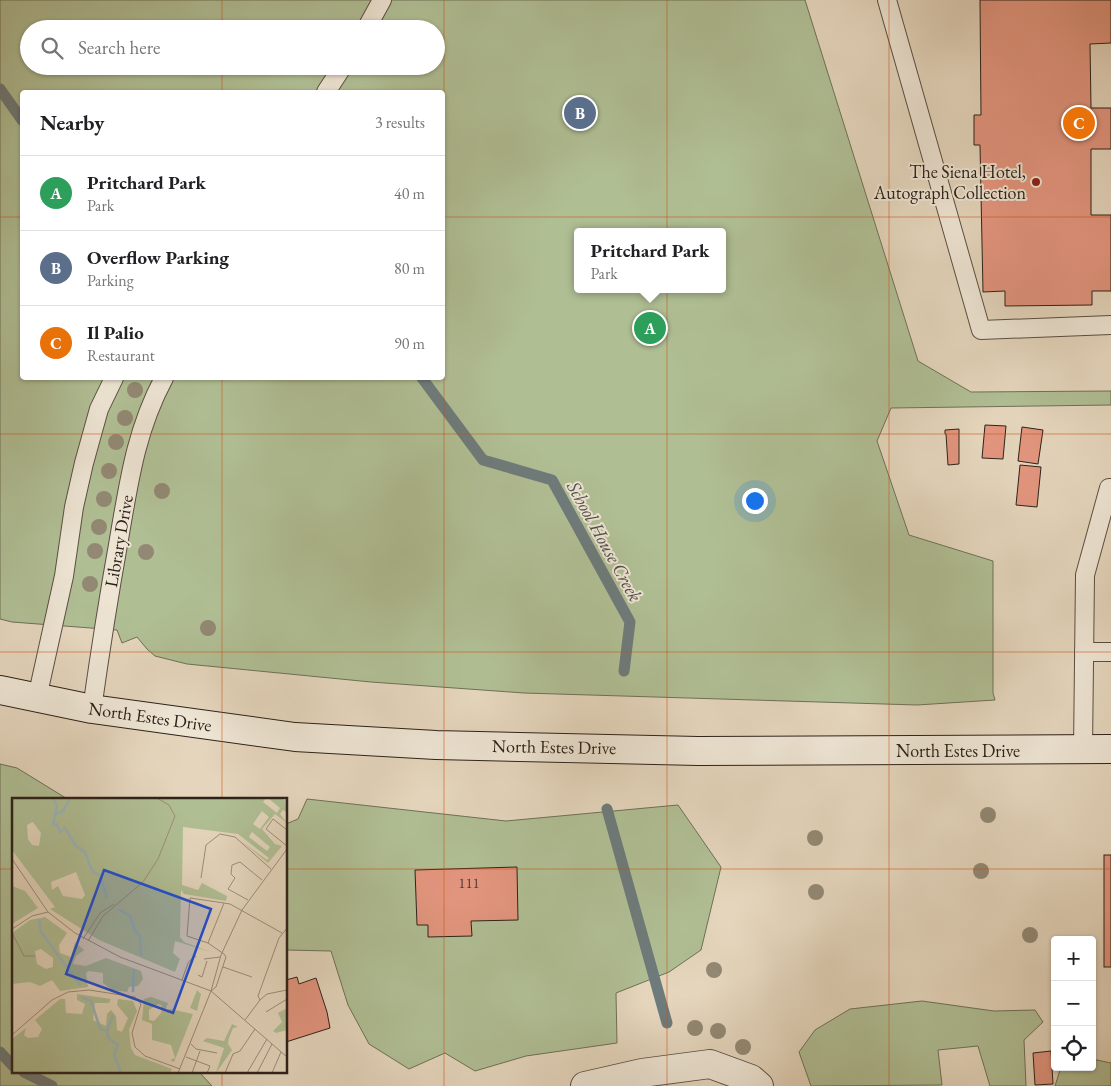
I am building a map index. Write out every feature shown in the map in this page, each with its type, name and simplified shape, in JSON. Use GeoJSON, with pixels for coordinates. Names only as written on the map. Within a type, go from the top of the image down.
{"type":"FeatureCollection","features":[{"type":"Feature","properties":{"kind":"main road","name":"North Estes Drive"},"geometry":{"type":"LineString","coordinates":[[0,690],[92,709],[295,737],[436,744],[707,751],[1111,749]]}},
{"type":"Feature","properties":{"kind":"main road"},"geometry":{"type":"LineString","coordinates":[[585,1086],[642,1073],[710,1064],[751,1079],[760,1086]]}},
{"type":"Feature","properties":{"kind":"lane"},"geometry":{"type":"LineString","coordinates":[[371,20],[382,0]]}},
{"type":"Feature","properties":{"kind":"lane"},"geometry":{"type":"LineString","coordinates":[[887,0],[981,330],[1111,325]]}},
{"type":"Feature","properties":{"kind":"lane"},"geometry":{"type":"LineString","coordinates":[[327,90],[337,75]]}},
{"type":"Feature","properties":{"kind":"lane"},"geometry":{"type":"LineString","coordinates":[[37,698],[64,576],[74,507],[84,464],[99,409],[113,380]]}},
{"type":"Feature","properties":{"kind":"lane","name":"Library Drive"},"geometry":{"type":"LineString","coordinates":[[92,709],[103,629],[134,455],[144,424],[163,380]]}},
{"type":"Feature","properties":{"kind":"lane"},"geometry":{"type":"LineString","coordinates":[[1083,750],[1085,575],[1109,488],[1111,488]]}},
{"type":"Feature","properties":{"kind":"lane"},"geometry":{"type":"LineString","coordinates":[[1084,652],[1111,652]]}},
{"type":"Feature","properties":{"kind":"green space"},"geometry":{"type":"Polygon","coordinates":[[[0,0],[805,0],[918,361],[971,392],[1111,391],[1111,405],[891,408],[877,441],[909,535],[993,561],[993,693],[995,700],[917,705],[524,693],[371,682],[187,664],[155,656],[137,637],[122,643],[117,630],[12,622],[0,619],[0,0]]]}},
{"type":"Feature","properties":{"kind":"green space"},"geometry":{"type":"Polygon","coordinates":[[[0,764],[17,768],[66,798],[12,798],[12,1074],[201,1074],[212,1086],[0,1086],[0,764]]]}},
{"type":"Feature","properties":{"kind":"green space"},"geometry":{"type":"Polygon","coordinates":[[[307,799],[506,821],[678,805],[721,867],[701,950],[669,972],[616,993],[617,1043],[526,1056],[475,1071],[445,1053],[409,1069],[369,1044],[348,1005],[331,951],[288,950],[288,823],[298,819],[307,799]]]}},
{"type":"Feature","properties":{"kind":"green space"},"geometry":{"type":"Polygon","coordinates":[[[922,1001],[994,1011],[1035,1010],[1043,1022],[1024,1040],[1026,1086],[990,1086],[978,1046],[938,1050],[942,1085],[811,1086],[799,1052],[815,1030],[850,1009],[922,1001]]]}},
{"type":"Feature","properties":{"kind":"green space"},"geometry":{"type":"Polygon","coordinates":[[[1096,1060],[1111,1063],[1111,1086],[1055,1086],[1060,1071],[1096,1071],[1096,1060]]]}},
{"type":"Feature","properties":{"kind":"building","name":"The Siena Hotel, Autograph Collection"},"geometry":{"type":"Polygon","coordinates":[[[980,0],[1111,0],[1111,43],[1090,44],[1091,108],[1111,108],[1111,149],[1091,149],[1091,215],[1111,215],[1111,291],[1092,291],[1092,305],[1005,306],[1005,291],[983,292],[980,145],[974,145],[974,115],[981,115],[980,0]]]}},
{"type":"Feature","properties":{"kind":"building"},"geometry":{"type":"Polygon","coordinates":[[[985,425],[1006,426],[1003,459],[982,458],[985,425]]]}},
{"type":"Feature","properties":{"kind":"building"},"geometry":{"type":"Polygon","coordinates":[[[1022,427],[1043,430],[1038,464],[1018,461],[1022,427]]]}},
{"type":"Feature","properties":{"kind":"building"},"geometry":{"type":"Polygon","coordinates":[[[959,429],[959,464],[948,465],[945,430],[959,429]]]}},
{"type":"Feature","properties":{"kind":"building"},"geometry":{"type":"Polygon","coordinates":[[[1020,465],[1041,467],[1037,507],[1016,505],[1020,465]]]}},
{"type":"Feature","properties":{"kind":"building"},"geometry":{"type":"Polygon","coordinates":[[[1104,855],[1111,855],[1111,967],[1104,967],[1104,855]]]}},
{"type":"Feature","properties":{"kind":"building"},"geometry":{"type":"Polygon","coordinates":[[[517,867],[518,920],[471,921],[472,936],[428,937],[428,925],[417,925],[415,870],[517,867]]]}},
{"type":"Feature","properties":{"kind":"building"},"geometry":{"type":"Polygon","coordinates":[[[297,977],[299,984],[316,978],[330,1028],[288,1041],[288,979],[297,977]]]}},
{"type":"Feature","properties":{"kind":"building"},"geometry":{"type":"Polygon","coordinates":[[[1051,1051],[1053,1084],[1035,1085],[1033,1053],[1051,1051]]]}},
{"type":"Feature","properties":{"kind":"waterway","name":"School House Creek"},"geometry":{"type":"LineString","coordinates":[[0,89],[20,117]]}},
{"type":"Feature","properties":{"kind":"waterway","name":"School House Creek"},"geometry":{"type":"LineString","coordinates":[[423,380],[483,460],[552,480],[630,622],[624,671]]}},
{"type":"Feature","properties":{"kind":"waterway","name":"School House Creek"},"geometry":{"type":"LineString","coordinates":[[607,809],[667,1023]]}},
{"type":"Feature","properties":{"kind":"waterway"},"geometry":{"type":"LineString","coordinates":[[0,1052],[12,1065]]}},
{"type":"Feature","properties":{"kind":"waterway"},"geometry":{"type":"LineString","coordinates":[[28,1074],[52,1086]]}},
{"type":"Feature","properties":{"kind":"place","name":"Overflow Parking"},"geometry":{"type":"Point","coordinates":[580,113]}},
{"type":"Feature","properties":{"kind":"place","name":"Il Palio"},"geometry":{"type":"Point","coordinates":[1079,123]}},
{"type":"Feature","properties":{"kind":"place","name":"The Siena Hotel, Autograph Collection"},"geometry":{"type":"Point","coordinates":[1036,182]}},
{"type":"Feature","properties":{"kind":"place","name":"Pritchard Park"},"geometry":{"type":"Point","coordinates":[650,328]}}]}
